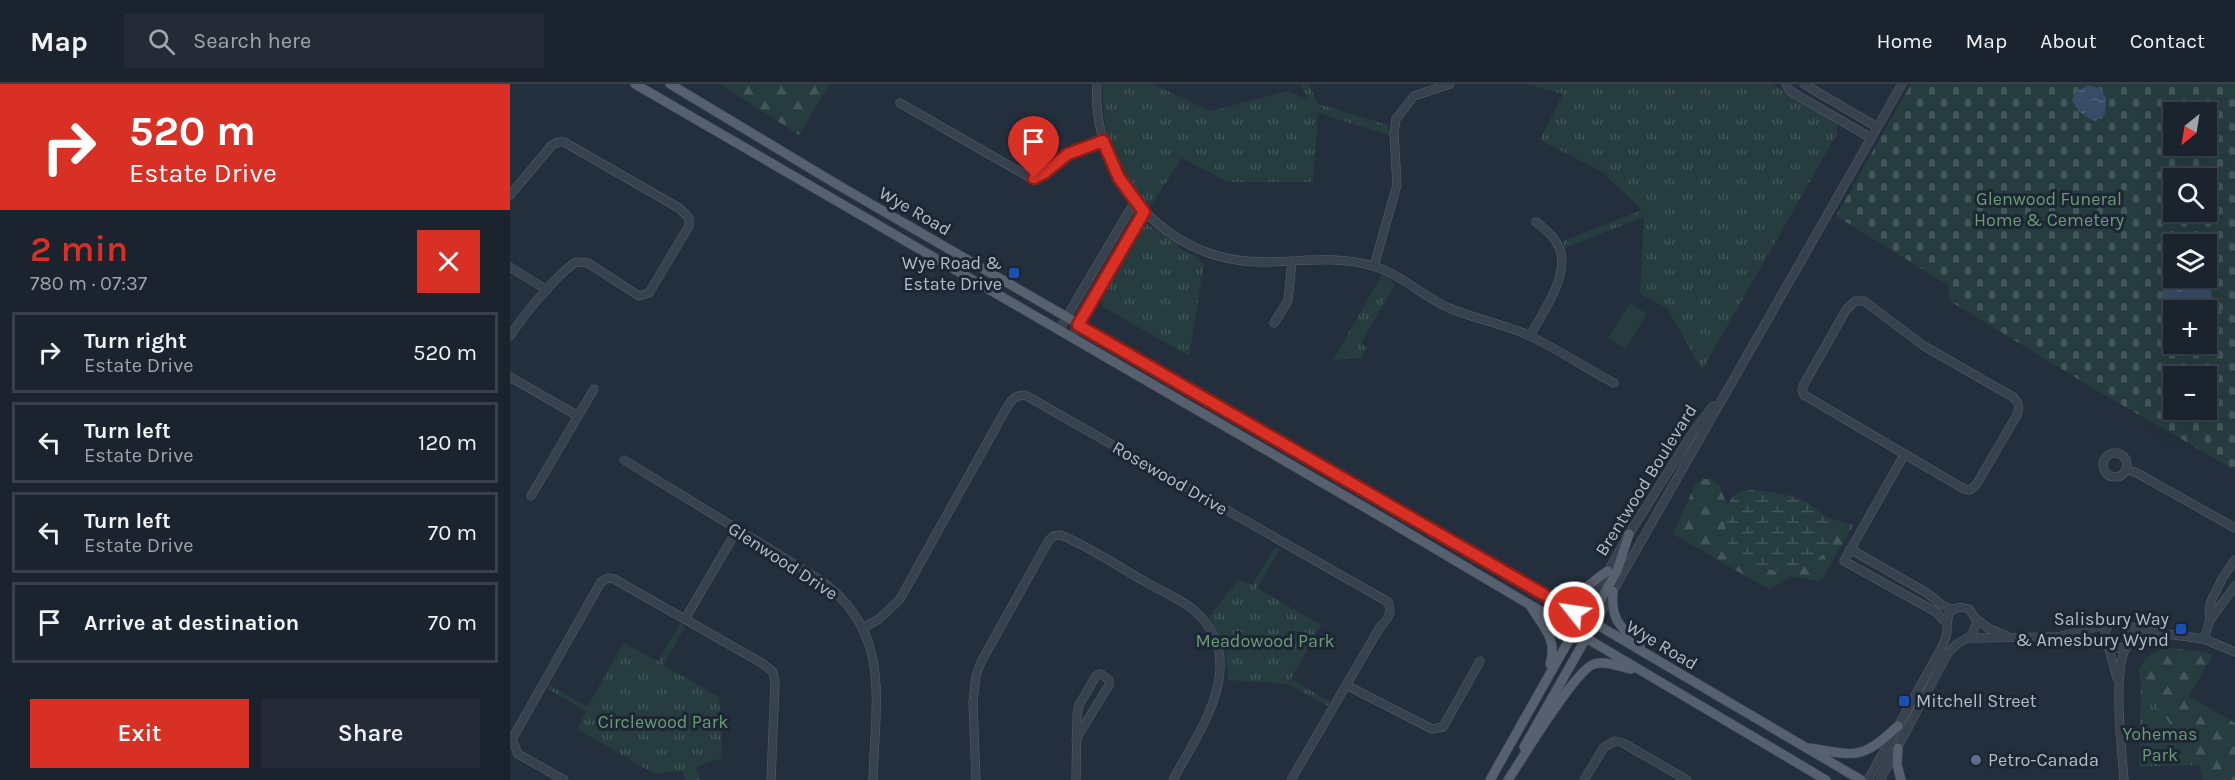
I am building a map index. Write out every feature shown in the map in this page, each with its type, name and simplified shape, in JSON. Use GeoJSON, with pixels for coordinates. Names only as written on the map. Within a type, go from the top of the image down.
{"type":"FeatureCollection","features":[{"type":"Feature","properties":{"kind":"main road","name":"Wye Road"},"geometry":{"type":"LineString","coordinates":[[635,84],[1072,337],[1826,780]]}},
{"type":"Feature","properties":{"kind":"main road","name":"Wye Road"},"geometry":{"type":"LineString","coordinates":[[670,84],[837,185],[1861,780]]}},
{"type":"Feature","properties":{"kind":"main road"},"geometry":{"type":"LineString","coordinates":[[1588,621],[1617,571],[1629,534]]}},
{"type":"Feature","properties":{"kind":"main road"},"geometry":{"type":"LineString","coordinates":[[1537,591],[1551,597],[1563,598],[1577,595],[1608,571]]}},
{"type":"Feature","properties":{"kind":"main road"},"geometry":{"type":"LineString","coordinates":[[1613,591],[1612,607],[1618,624],[1647,655]]}},
{"type":"Feature","properties":{"kind":"main road"},"geometry":{"type":"LineString","coordinates":[[1530,605],[1553,645],[1554,653],[1545,679]]}},
{"type":"Feature","properties":{"kind":"main road","name":"Brentwood Boulevard"},"geometry":{"type":"LineString","coordinates":[[1490,780],[1545,679],[1574,632],[1588,621]]}},
{"type":"Feature","properties":{"kind":"main road","name":"Brentwood Boulevard"},"geometry":{"type":"LineString","coordinates":[[1507,780],[1586,639],[1588,621]]}},
{"type":"Feature","properties":{"kind":"main road"},"geometry":{"type":"LineString","coordinates":[[1507,780],[1569,687],[1585,669],[1594,663],[1605,662],[1638,670]]}},
{"type":"Feature","properties":{"kind":"main road"},"geometry":{"type":"LineString","coordinates":[[1804,747],[1852,754],[1862,753],[1881,742],[1898,726]]}},
{"type":"Feature","properties":{"kind":"main road"},"geometry":{"type":"LineString","coordinates":[[1898,748],[1897,764],[1901,780]]}},
{"type":"Feature","properties":{"kind":"street"},"geometry":{"type":"LineString","coordinates":[[1097,84],[1098,117],[1103,141],[1115,170],[1144,212],[1180,239],[1208,253],[1238,260],[1332,259],[1374,266],[1448,308],[1530,336],[1614,383]]}},
{"type":"Feature","properties":{"kind":"street"},"geometry":{"type":"LineString","coordinates":[[1374,266],[1397,185],[1394,133],[1396,119],[1413,96],[1450,84]]}},
{"type":"Feature","properties":{"kind":"street"},"geometry":{"type":"LineString","coordinates":[[1786,84],[1790,91],[1871,138]]}},
{"type":"Feature","properties":{"kind":"street"},"geometry":{"type":"LineString","coordinates":[[1804,84],[1877,127]]}},
{"type":"Feature","properties":{"kind":"street","name":"Brentwood Boulevard"},"geometry":{"type":"LineString","coordinates":[[1588,621],[1613,591],[1726,388],[1902,84]]}},
{"type":"Feature","properties":{"kind":"street"},"geometry":{"type":"LineString","coordinates":[[900,103],[1034,178],[1068,154],[1103,141]]}},
{"type":"Feature","properties":{"kind":"street"},"geometry":{"type":"LineString","coordinates":[[510,195],[552,145],[564,142],[679,208],[689,218],[689,226],[650,293],[639,296],[588,263],[576,262],[547,290],[510,336]]}},
{"type":"Feature","properties":{"kind":"street"},"geometry":{"type":"LineString","coordinates":[[1059,330],[1135,201]]}},
{"type":"Feature","properties":{"kind":"street"},"geometry":{"type":"LineString","coordinates":[[1072,337],[1144,212]]}},
{"type":"Feature","properties":{"kind":"street"},"geometry":{"type":"LineString","coordinates":[[1530,336],[1554,293],[1564,261],[1557,242],[1536,222]]}},
{"type":"Feature","properties":{"kind":"street"},"geometry":{"type":"LineString","coordinates":[[1274,323],[1288,301],[1292,261]]}},
{"type":"Feature","properties":{"kind":"street"},"geometry":{"type":"LineString","coordinates":[[510,267],[547,290]]}},
{"type":"Feature","properties":{"kind":"street"},"geometry":{"type":"LineString","coordinates":[[1855,301],[1864,301],[1924,346],[2019,402],[2020,408],[2017,415],[1976,486],[1970,490],[1964,489],[1904,455],[1810,399],[1802,390],[1846,310],[1855,301]]}},
{"type":"Feature","properties":{"kind":"street"},"geometry":{"type":"LineString","coordinates":[[510,377],[578,416]]}},
{"type":"Feature","properties":{"kind":"street","name":"Brentwood Boulevard"},"geometry":{"type":"LineString","coordinates":[[1588,621],[1608,571],[1629,534],[1692,434],[1726,388]]}},
{"type":"Feature","properties":{"kind":"street"},"geometry":{"type":"LineString","coordinates":[[531,496],[594,389]]}},
{"type":"Feature","properties":{"kind":"street","name":"Rosewood Drive"},"geometry":{"type":"LineString","coordinates":[[863,628],[879,618],[900,599],[1012,399],[1018,395],[1025,395],[1388,602],[1391,612],[1389,618],[1380,627],[1291,780]]}},
{"type":"Feature","properties":{"kind":"street"},"geometry":{"type":"LineString","coordinates":[[1904,455],[1844,561],[1936,612],[1953,636],[1965,639],[2057,637],[2107,643],[2116,649],[2167,634]]}},
{"type":"Feature","properties":{"kind":"street","name":"Glenwood Drive"},"geometry":{"type":"LineString","coordinates":[[624,460],[832,589],[848,603],[868,636],[876,668],[873,780]]}},
{"type":"Feature","properties":{"kind":"street"},"geometry":{"type":"LineString","coordinates":[[2126,469],[2235,528]]}},
{"type":"Feature","properties":{"kind":"street"},"geometry":{"type":"LineString","coordinates":[[685,619],[737,530]]}},
{"type":"Feature","properties":{"kind":"street"},"geometry":{"type":"LineString","coordinates":[[976,780],[973,695],[981,662],[1049,540],[1054,536],[1060,536],[1195,610],[1215,639],[1222,663],[1219,687],[1173,780]]}},
{"type":"Feature","properties":{"kind":"street"},"geometry":{"type":"LineString","coordinates":[[1850,549],[1928,593],[1942,605],[1953,610],[1969,609],[1990,629],[2009,637]]}},
{"type":"Feature","properties":{"kind":"street"},"geometry":{"type":"LineString","coordinates":[[2210,620],[2211,601],[2235,560]]}},
{"type":"Feature","properties":{"kind":"street"},"geometry":{"type":"LineString","coordinates":[[564,780],[518,754],[512,739],[601,582],[608,578],[614,579],[685,619],[762,663],[773,672],[775,683],[771,780]]}},
{"type":"Feature","properties":{"kind":"street"},"geometry":{"type":"LineString","coordinates":[[2204,639],[2210,620],[2235,586]]}},
{"type":"Feature","properties":{"kind":"street"},"geometry":{"type":"LineString","coordinates":[[1868,780],[1938,657],[1947,618],[1953,610]]}},
{"type":"Feature","properties":{"kind":"street"},"geometry":{"type":"LineString","coordinates":[[1880,780],[1948,653],[1976,626],[1976,618]]}},
{"type":"Feature","properties":{"kind":"street"},"geometry":{"type":"LineString","coordinates":[[2057,637],[2112,623],[2126,624],[2139,630],[2204,639],[2235,652]]}},
{"type":"Feature","properties":{"kind":"street"},"geometry":{"type":"LineString","coordinates":[[2112,623],[2106,628],[2107,643],[2120,691]]}},
{"type":"Feature","properties":{"kind":"street"},"geometry":{"type":"LineString","coordinates":[[2124,780],[2120,691],[2121,659],[2131,631],[2126,624]]}},
{"type":"Feature","properties":{"kind":"street"},"geometry":{"type":"LineString","coordinates":[[1346,685],[1432,729],[1443,727],[1480,661]]}},
{"type":"Feature","properties":{"kind":"street"},"geometry":{"type":"LineString","coordinates":[[1076,739],[1109,685],[1109,680],[1104,675],[1096,676],[1079,705],[1075,722],[1076,780]]}},
{"type":"Feature","properties":{"kind":"street"},"geometry":{"type":"LineString","coordinates":[[1584,780],[1604,747],[1611,741],[1615,741],[1623,743],[1687,780]]}},
{"type":"Feature","properties":{"kind":"green space"},"geometry":{"type":"Polygon","coordinates":[[[720,84],[830,84],[799,135],[720,84]]]}},
{"type":"Feature","properties":{"kind":"green space"},"geometry":{"type":"Polygon","coordinates":[[[1103,84],[1152,84],[1211,111],[1287,91],[1309,100],[1300,84],[1309,84],[1318,104],[1388,125],[1389,135],[1318,113],[1313,182],[1228,182],[1182,158],[1150,207],[1127,178],[1112,151],[1105,122],[1103,84]]]}},
{"type":"Feature","properties":{"kind":"green space"},"geometry":{"type":"Polygon","coordinates":[[[1526,84],[1772,84],[1837,123],[1837,134],[1702,370],[1667,308],[1640,294],[1644,217],[1564,248],[1563,241],[1642,210],[1602,172],[1540,140],[1563,94],[1526,84]]]}},
{"type":"Feature","properties":{"kind":"green space","name":"Glenwood Funeral Home & Cemetery"},"geometry":{"type":"Polygon","coordinates":[[[1911,84],[2235,84],[2235,470],[2096,390],[1950,301],[1948,285],[1836,216],[1911,84]]]}},
{"type":"Feature","properties":{"kind":"green space"},"geometry":{"type":"Polygon","coordinates":[[[1147,224],[1204,264],[1189,356],[1103,307],[1101,298],[1106,289],[1105,286],[1138,229],[1147,224]]]}},
{"type":"Feature","properties":{"kind":"green space"},"geometry":{"type":"Polygon","coordinates":[[[1382,275],[1395,284],[1361,343],[1367,348],[1361,358],[1333,360],[1382,275]]]}},
{"type":"Feature","properties":{"kind":"green space"},"geometry":{"type":"Polygon","coordinates":[[[1630,303],[1647,314],[1625,349],[1608,338],[1630,303]]]}},
{"type":"Feature","properties":{"kind":"green space"},"geometry":{"type":"Polygon","coordinates":[[[1702,479],[1711,479],[1719,485],[1727,505],[1736,494],[1752,490],[1797,498],[1827,517],[1853,525],[1822,579],[1816,581],[1791,576],[1770,590],[1673,534],[1694,487],[1702,479]]]}},
{"type":"Feature","properties":{"kind":"green space"},"geometry":{"type":"Polygon","coordinates":[[[1752,490],[1791,496],[1817,509],[1830,527],[1831,537],[1822,555],[1803,567],[1781,571],[1754,565],[1730,551],[1725,520],[1728,504],[1738,493],[1752,490]]]}},
{"type":"Feature","properties":{"kind":"green space","name":"Meadowood Park"},"geometry":{"type":"Polygon","coordinates":[[[1275,547],[1280,549],[1257,588],[1321,625],[1291,679],[1330,702],[1327,706],[1288,684],[1228,680],[1223,647],[1209,617],[1238,580],[1252,585],[1275,547]]]}},
{"type":"Feature","properties":{"kind":"green space","name":"Circlewood Park"},"geometry":{"type":"Polygon","coordinates":[[[680,624],[685,627],[663,665],[719,697],[722,758],[696,767],[700,780],[685,780],[683,772],[653,773],[577,729],[586,711],[548,689],[550,685],[587,707],[624,643],[658,661],[680,624]]]}},
{"type":"Feature","properties":{"kind":"green space"},"geometry":{"type":"Polygon","coordinates":[[[2169,647],[2213,654],[2189,696],[2235,723],[2235,780],[2203,780],[2199,765],[2141,683],[2139,676],[2142,664],[2151,655],[2169,647]]]}},
{"type":"Feature","properties":{"kind":"green space","name":"Yohemas Park"},"geometry":{"type":"Polygon","coordinates":[[[2141,683],[2199,765],[2139,767],[2141,683]]]}},
{"type":"Feature","properties":{"kind":"water"},"geometry":{"type":"Polygon","coordinates":[[[2088,85],[2099,88],[2106,98],[2105,114],[2096,121],[2082,114],[2072,100],[2075,93],[2088,85]]]}},
{"type":"Feature","properties":{"kind":"water"},"geometry":{"type":"Polygon","coordinates":[[[2164,288],[2209,288],[2212,300],[2163,300],[2164,288]]]}},
{"type":"Feature","properties":{"kind":"place","name":"Wye Road & Estate Drive"},"geometry":{"type":"Point","coordinates":[1014,273]}},
{"type":"Feature","properties":{"kind":"place","name":"Salisbury Way & Amesbury Wynd"},"geometry":{"type":"Point","coordinates":[2181,629]}},
{"type":"Feature","properties":{"kind":"place","name":"Mitchell Street"},"geometry":{"type":"Point","coordinates":[1904,701]}},
{"type":"Feature","properties":{"kind":"place","name":"Petro-Canada"},"geometry":{"type":"Point","coordinates":[1976,760]}},
{"type":"Feature","properties":{"kind":"route"},"geometry":{"type":"LineString","coordinates":[[1034,178],[1068,154],[1103,141],[1119,178],[1144,212],[1078,325],[1448,537],[1574,612]]}}]}
